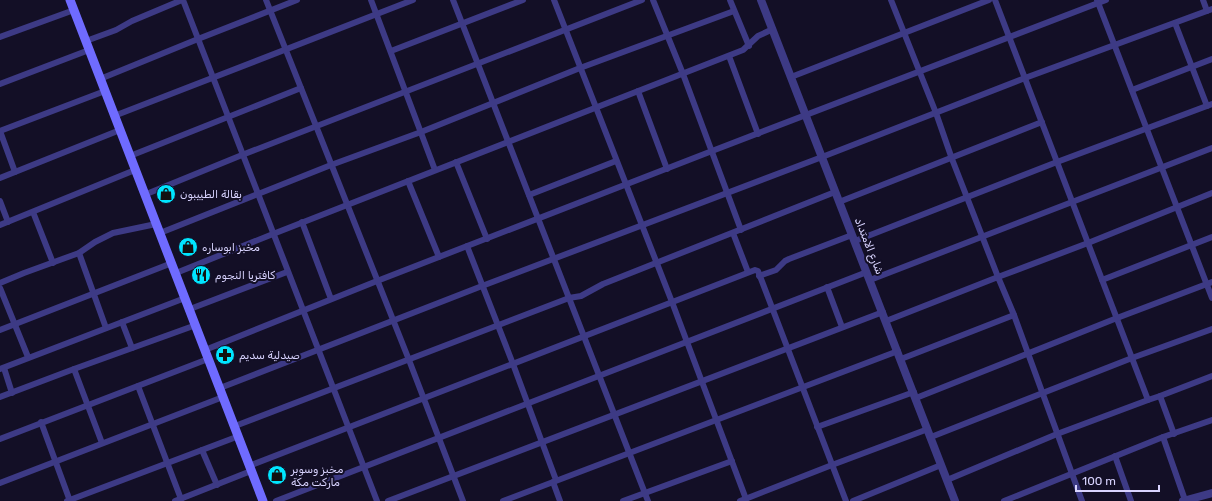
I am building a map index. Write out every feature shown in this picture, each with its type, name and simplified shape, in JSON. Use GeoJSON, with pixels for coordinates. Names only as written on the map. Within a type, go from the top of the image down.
{"type":"FeatureCollection","features":[{"type":"Feature","properties":{"kind":"main road"},"geometry":{"type":"LineString","coordinates":[[70,0],[144,195],[186,298],[206,355],[264,501]]}},
{"type":"Feature","properties":{"kind":"street"},"geometry":{"type":"LineString","coordinates":[[0,84],[88,45],[132,21],[183,0],[287,272],[319,349],[377,501]]}},
{"type":"Feature","properties":{"kind":"street"},"geometry":{"type":"LineString","coordinates":[[266,0],[463,501]]}},
{"type":"Feature","properties":{"kind":"street"},"geometry":{"type":"LineString","coordinates":[[100,79],[198,38],[297,0]]}},
{"type":"Feature","properties":{"kind":"street"},"geometry":{"type":"LineString","coordinates":[[371,0],[435,170]]}},
{"type":"Feature","properties":{"kind":"street"},"geometry":{"type":"LineString","coordinates":[[114,116],[413,0]]}},
{"type":"Feature","properties":{"kind":"street"},"geometry":{"type":"LineString","coordinates":[[453,0],[648,501]]}},
{"type":"Feature","properties":{"kind":"street"},"geometry":{"type":"LineString","coordinates":[[391,51],[523,0]]}},
{"type":"Feature","properties":{"kind":"street"},"geometry":{"type":"LineString","coordinates":[[554,0],[732,460],[743,500],[832,464],[928,429]]}},
{"type":"Feature","properties":{"kind":"street"},"geometry":{"type":"LineString","coordinates":[[144,195],[316,126],[642,0]]}},
{"type":"Feature","properties":{"kind":"street"},"geometry":{"type":"LineString","coordinates":[[653,0],[683,74],[741,230]]}},
{"type":"Feature","properties":{"kind":"street"},"geometry":{"type":"LineString","coordinates":[[730,0],[749,46]]}},
{"type":"Feature","properties":{"kind":"street","name":"شارع الامتداد"},"geometry":{"type":"LineString","coordinates":[[762,0],[955,501]]}},
{"type":"Feature","properties":{"kind":"street"},"geometry":{"type":"LineString","coordinates":[[891,0],[936,113],[982,237],[1014,315],[1082,501]]}},
{"type":"Feature","properties":{"kind":"street"},"geometry":{"type":"LineString","coordinates":[[791,77],[989,0]]}},
{"type":"Feature","properties":{"kind":"street"},"geometry":{"type":"LineString","coordinates":[[995,0],[1148,400]]}},
{"type":"Feature","properties":{"kind":"street"},"geometry":{"type":"LineString","coordinates":[[0,439],[138,386],[303,310],[1098,1],[1106,0]]}},
{"type":"Feature","properties":{"kind":"street"},"geometry":{"type":"LineString","coordinates":[[220,388],[554,258],[822,157],[1025,78],[1209,10],[1202,0]]}},
{"type":"Feature","properties":{"kind":"street"},"geometry":{"type":"LineString","coordinates":[[1098,1],[1192,245],[1209,283],[1212,298]]}},
{"type":"Feature","properties":{"kind":"street"},"geometry":{"type":"LineString","coordinates":[[0,37],[74,10]]}},
{"type":"Feature","properties":{"kind":"street"},"geometry":{"type":"LineString","coordinates":[[160,233],[331,165],[421,132],[580,68],[734,11]]}},
{"type":"Feature","properties":{"kind":"street"},"geometry":{"type":"LineString","coordinates":[[759,276],[776,270],[789,259],[967,198],[1057,162],[1209,106],[1175,23]]}},
{"type":"Feature","properties":{"kind":"street"},"geometry":{"type":"LineString","coordinates":[[176,274],[302,222],[729,56],[743,50],[758,36],[773,29]]}},
{"type":"Feature","properties":{"kind":"street"},"geometry":{"type":"LineString","coordinates":[[729,56],[758,134]]}},
{"type":"Feature","properties":{"kind":"street"},"geometry":{"type":"LineString","coordinates":[[1132,90],[1212,59]]}},
{"type":"Feature","properties":{"kind":"street"},"geometry":{"type":"LineString","coordinates":[[130,156],[300,88]]}},
{"type":"Feature","properties":{"kind":"street"},"geometry":{"type":"LineString","coordinates":[[15,172],[0,131],[105,91]]}},
{"type":"Feature","properties":{"kind":"street"},"geometry":{"type":"LineString","coordinates":[[638,91],[668,169]]}},
{"type":"Feature","properties":{"kind":"street"},"geometry":{"type":"LineString","coordinates":[[839,202],[952,159],[1042,122]]}},
{"type":"Feature","properties":{"kind":"street"},"geometry":{"type":"LineString","coordinates":[[0,178],[120,130]]}},
{"type":"Feature","properties":{"kind":"street"},"geometry":{"type":"LineString","coordinates":[[276,501],[771,308],[827,287],[868,276],[982,237],[1212,148]]}},
{"type":"Feature","properties":{"kind":"street"},"geometry":{"type":"LineString","coordinates":[[529,195],[616,161]]}},
{"type":"Feature","properties":{"kind":"street"},"geometry":{"type":"LineString","coordinates":[[456,162],[487,238]]}},
{"type":"Feature","properties":{"kind":"street"},"geometry":{"type":"LineString","coordinates":[[0,225],[135,170]]}},
{"type":"Feature","properties":{"kind":"street"},"geometry":{"type":"LineString","coordinates":[[408,181],[439,257]]}},
{"type":"Feature","properties":{"kind":"street"},"geometry":{"type":"LineString","coordinates":[[235,426],[497,325],[569,298],[581,296],[603,284],[836,192]]}},
{"type":"Feature","properties":{"kind":"street"},"geometry":{"type":"LineString","coordinates":[[886,321],[1088,243],[1212,193]]}},
{"type":"Feature","properties":{"kind":"street"},"geometry":{"type":"LineString","coordinates":[[0,201],[8,222]]}},
{"type":"Feature","properties":{"kind":"street"},"geometry":{"type":"LineString","coordinates":[[34,212],[53,263]]}},
{"type":"Feature","properties":{"kind":"street"},"geometry":{"type":"LineString","coordinates":[[302,222],[331,299]]}},
{"type":"Feature","properties":{"kind":"street"},"geometry":{"type":"LineString","coordinates":[[0,283],[79,253],[95,242],[113,233],[156,224]]}},
{"type":"Feature","properties":{"kind":"street"},"geometry":{"type":"LineString","coordinates":[[733,233],[748,272]]}},
{"type":"Feature","properties":{"kind":"street"},"geometry":{"type":"LineString","coordinates":[[1102,280],[1212,237]]}},
{"type":"Feature","properties":{"kind":"street"},"geometry":{"type":"LineString","coordinates":[[467,246],[542,442],[560,501]]}},
{"type":"Feature","properties":{"kind":"street"},"geometry":{"type":"LineString","coordinates":[[79,253],[106,328]]}},
{"type":"Feature","properties":{"kind":"street"},"geometry":{"type":"LineString","coordinates":[[0,330],[172,263]]}},
{"type":"Feature","properties":{"kind":"street"},"geometry":{"type":"LineString","coordinates":[[138,386],[167,463],[178,500],[217,485],[250,468],[423,398],[748,272],[757,270],[846,501]]}},
{"type":"Feature","properties":{"kind":"street"},"geometry":{"type":"LineString","coordinates":[[190,309],[287,272]]}},
{"type":"Feature","properties":{"kind":"street"},"geometry":{"type":"LineString","coordinates":[[817,427],[915,395],[1028,354],[1209,283]]}},
{"type":"Feature","properties":{"kind":"street"},"geometry":{"type":"LineString","coordinates":[[827,287],[842,327]]}},
{"type":"Feature","properties":{"kind":"street"},"geometry":{"type":"LineString","coordinates":[[0,288],[28,357]]}},
{"type":"Feature","properties":{"kind":"street"},"geometry":{"type":"LineString","coordinates":[[12,392],[2,368],[186,298]]}},
{"type":"Feature","properties":{"kind":"street"},"geometry":{"type":"LineString","coordinates":[[388,501],[883,312]]}},
{"type":"Feature","properties":{"kind":"street"},"geometry":{"type":"LineString","coordinates":[[503,501],[802,387],[1014,315]]}},
{"type":"Feature","properties":{"kind":"street"},"geometry":{"type":"LineString","coordinates":[[122,322],[132,348]]}},
{"type":"Feature","properties":{"kind":"street"},"geometry":{"type":"LineString","coordinates":[[0,397],[196,325]]}},
{"type":"Feature","properties":{"kind":"street"},"geometry":{"type":"LineString","coordinates":[[931,437],[1132,358],[1212,329]]}},
{"type":"Feature","properties":{"kind":"street"},"geometry":{"type":"LineString","coordinates":[[74,369],[102,443]]}},
{"type":"Feature","properties":{"kind":"street"},"geometry":{"type":"LineString","coordinates":[[947,480],[1057,434],[1212,376]]}},
{"type":"Feature","properties":{"kind":"street"},"geometry":{"type":"LineString","coordinates":[[1160,396],[1174,434]]}},
{"type":"Feature","properties":{"kind":"street"},"geometry":{"type":"LineString","coordinates":[[0,481],[223,397]]}},
{"type":"Feature","properties":{"kind":"street"},"geometry":{"type":"LineString","coordinates":[[1004,501],[1163,437],[1212,420]]}},
{"type":"Feature","properties":{"kind":"street"},"geometry":{"type":"LineString","coordinates":[[41,422],[69,501],[238,436]]}},
{"type":"Feature","properties":{"kind":"street"},"geometry":{"type":"LineString","coordinates":[[1163,437],[1184,501],[1212,493]]}},
{"type":"Feature","properties":{"kind":"street"},"geometry":{"type":"LineString","coordinates":[[202,450],[217,485]]}},
{"type":"Feature","properties":{"kind":"street"},"geometry":{"type":"LineString","coordinates":[[1115,456],[1131,501]]}},
{"type":"Feature","properties":{"kind":"street"},"geometry":{"type":"LineString","coordinates":[[623,501],[732,460]]}},
{"type":"Feature","properties":{"kind":"street"},"geometry":{"type":"LineString","coordinates":[[853,501],[941,465]]}},
{"type":"Feature","properties":{"kind":"place","name":"بقالة الطييبون"},"geometry":{"type":"Point","coordinates":[166,194]}},
{"type":"Feature","properties":{"kind":"place","name":"مخبز ابوساره"},"geometry":{"type":"Point","coordinates":[188,247]}},
{"type":"Feature","properties":{"kind":"place","name":"كافتريا النجوم"},"geometry":{"type":"Point","coordinates":[201,275]}},
{"type":"Feature","properties":{"kind":"place","name":"صيدلية سديم"},"geometry":{"type":"Point","coordinates":[225,355]}},
{"type":"Feature","properties":{"kind":"place","name":"مخبز وسوبر ماركت مكة"},"geometry":{"type":"Point","coordinates":[277,475]}}]}
